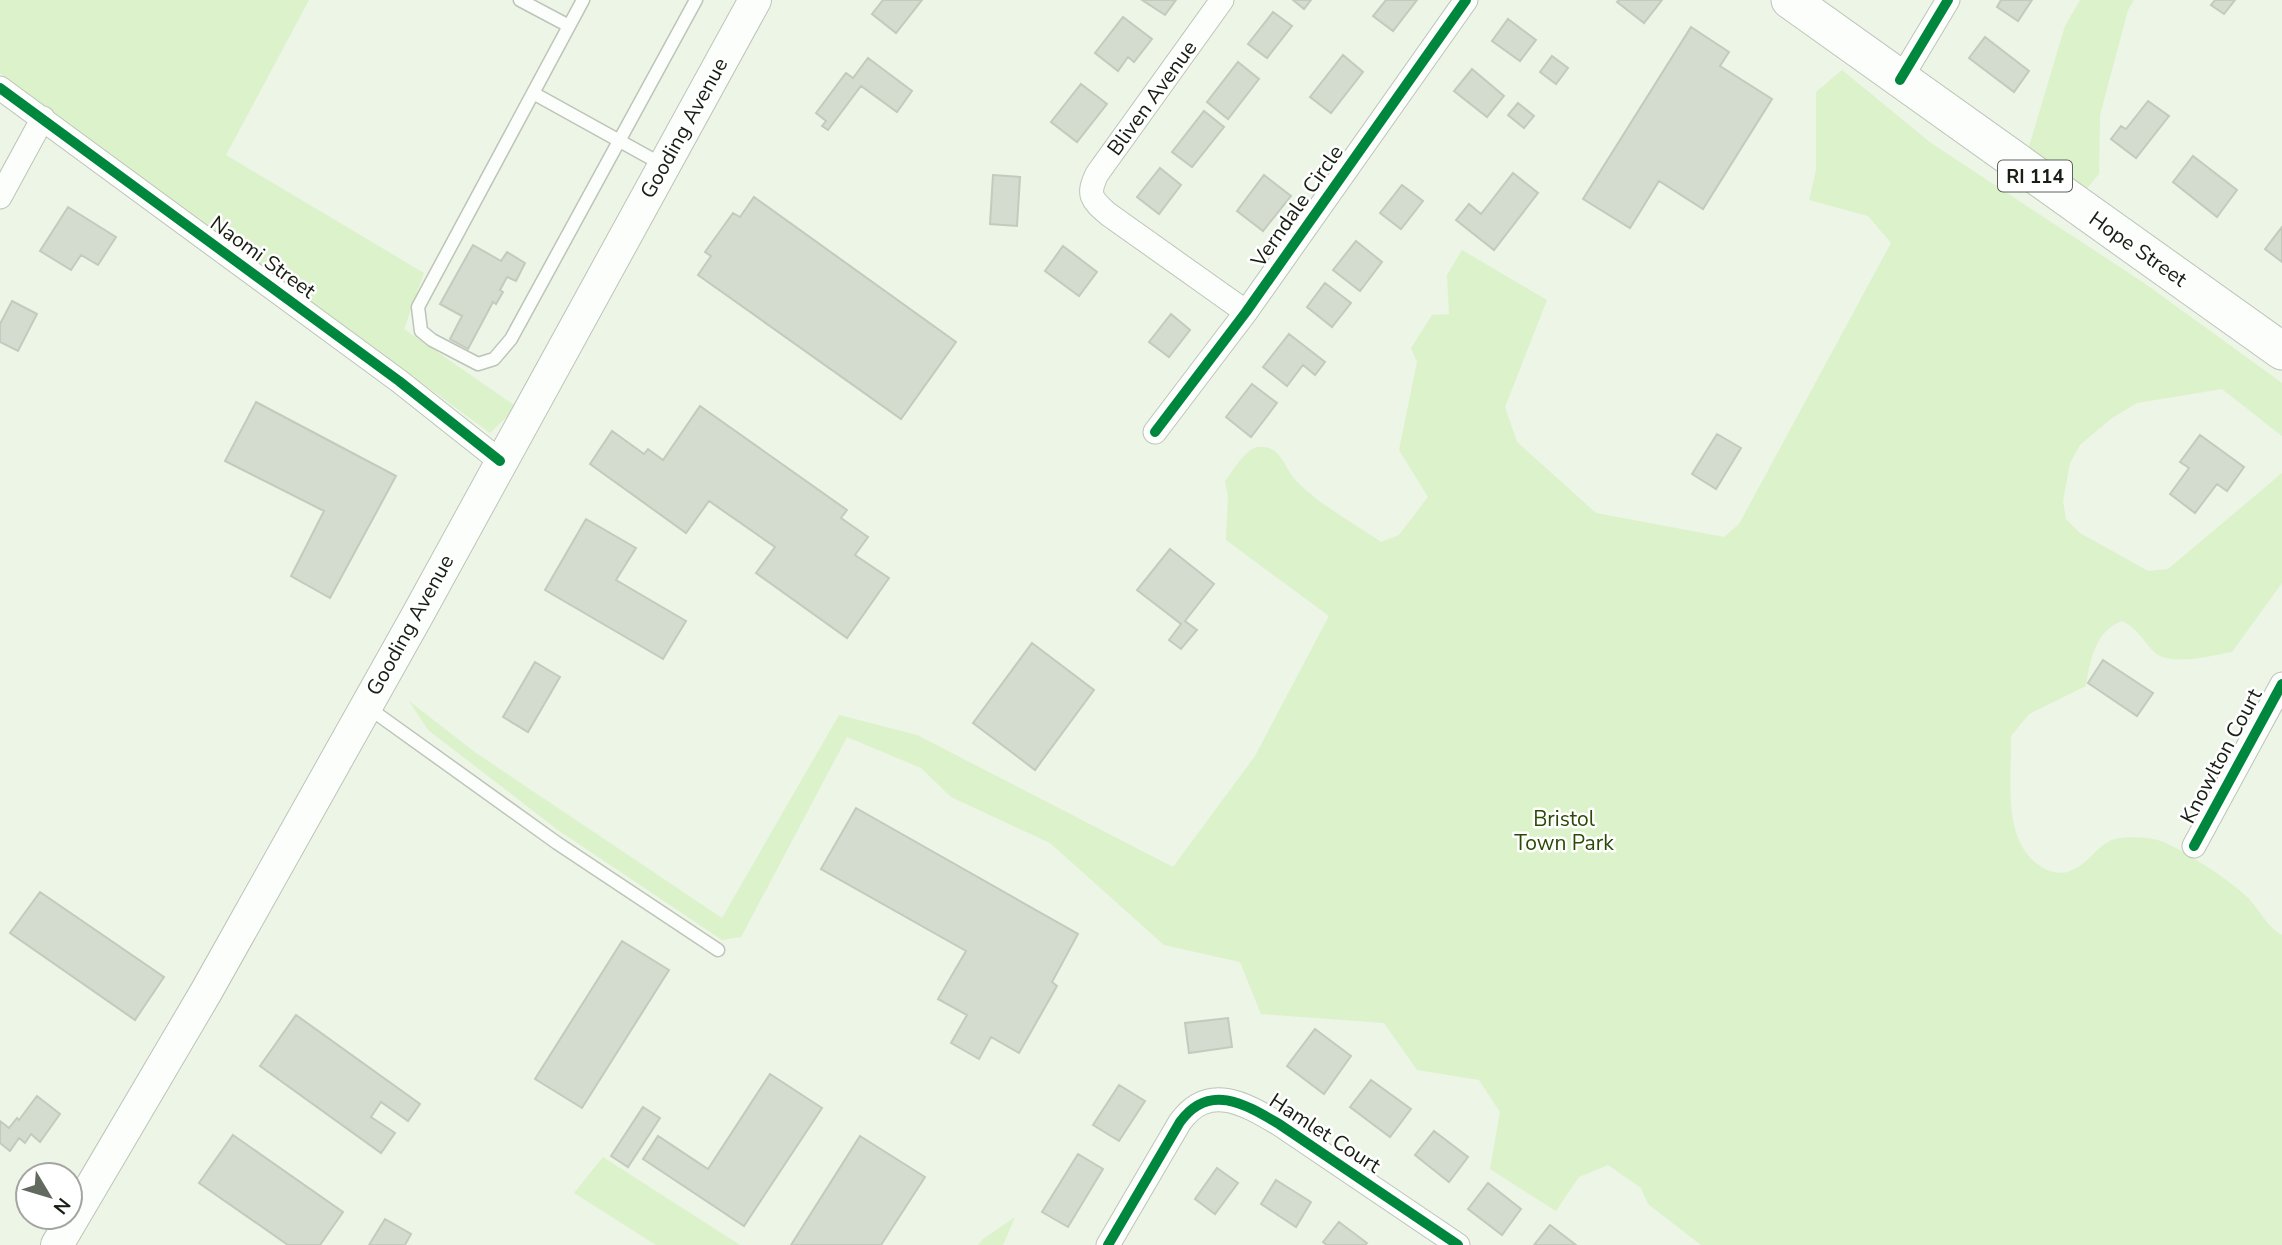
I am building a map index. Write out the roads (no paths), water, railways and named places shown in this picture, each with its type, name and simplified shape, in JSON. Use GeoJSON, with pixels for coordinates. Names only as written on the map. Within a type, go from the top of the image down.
{"type":"FeatureCollection","features":[{"type":"Feature","properties":{"kind":"main road","name":"Gooding Avenue"},"geometry":{"type":"LineString","coordinates":[[57,1245],[206,992],[755,0]]}},
{"type":"Feature","properties":{"kind":"main road","name":"Hope Street"},"geometry":{"type":"LineString","coordinates":[[1806,5],[1900,80],[2282,351]]}},
{"type":"Feature","properties":{"kind":"street","name":"Bliven Avenue"},"geometry":{"type":"LineString","coordinates":[[1222,0],[1097,174],[1090,193],[1091,199],[1108,214],[1246,312]]}},
{"type":"Feature","properties":{"kind":"street","name":"Verndale Circle"},"geometry":{"type":"LineString","coordinates":[[1155,432],[1246,312],[1466,0]]}},
{"type":"Feature","properties":{"kind":"street"},"geometry":{"type":"LineString","coordinates":[[1900,80],[1948,0]]}},
{"type":"Feature","properties":{"kind":"street","name":"Naomi Street"},"geometry":{"type":"LineString","coordinates":[[0,88],[399,381],[500,461]]}},
{"type":"Feature","properties":{"kind":"street"},"geometry":{"type":"LineString","coordinates":[[0,197],[43,118]]}},
{"type":"Feature","properties":{"kind":"street","name":"Knowlton Court"},"geometry":{"type":"LineString","coordinates":[[2194,846],[2282,684]]}},
{"type":"Feature","properties":{"kind":"street","name":"Hamlet Court"},"geometry":{"type":"LineString","coordinates":[[1108,1245],[1189,1109],[1214,1098],[1238,1102],[1269,1118],[1458,1245]]}},
{"type":"Feature","properties":{"kind":"lane"},"geometry":{"type":"LineString","coordinates":[[520,0],[569,26]]}},
{"type":"Feature","properties":{"kind":"lane"},"geometry":{"type":"LineString","coordinates":[[583,0],[418,307],[421,331],[432,340],[478,364],[494,359],[511,339],[696,0]]}},
{"type":"Feature","properties":{"kind":"lane"},"geometry":{"type":"LineString","coordinates":[[533,93],[663,166]]}},
{"type":"Feature","properties":{"kind":"lane"},"geometry":{"type":"LineString","coordinates":[[366,706],[587,863],[718,950]]}},
{"type":"Feature","properties":{"kind":"park label","name":"Bristol Town Park"},"geometry":{"type":"Point","coordinates":[1564,831]}}]}
